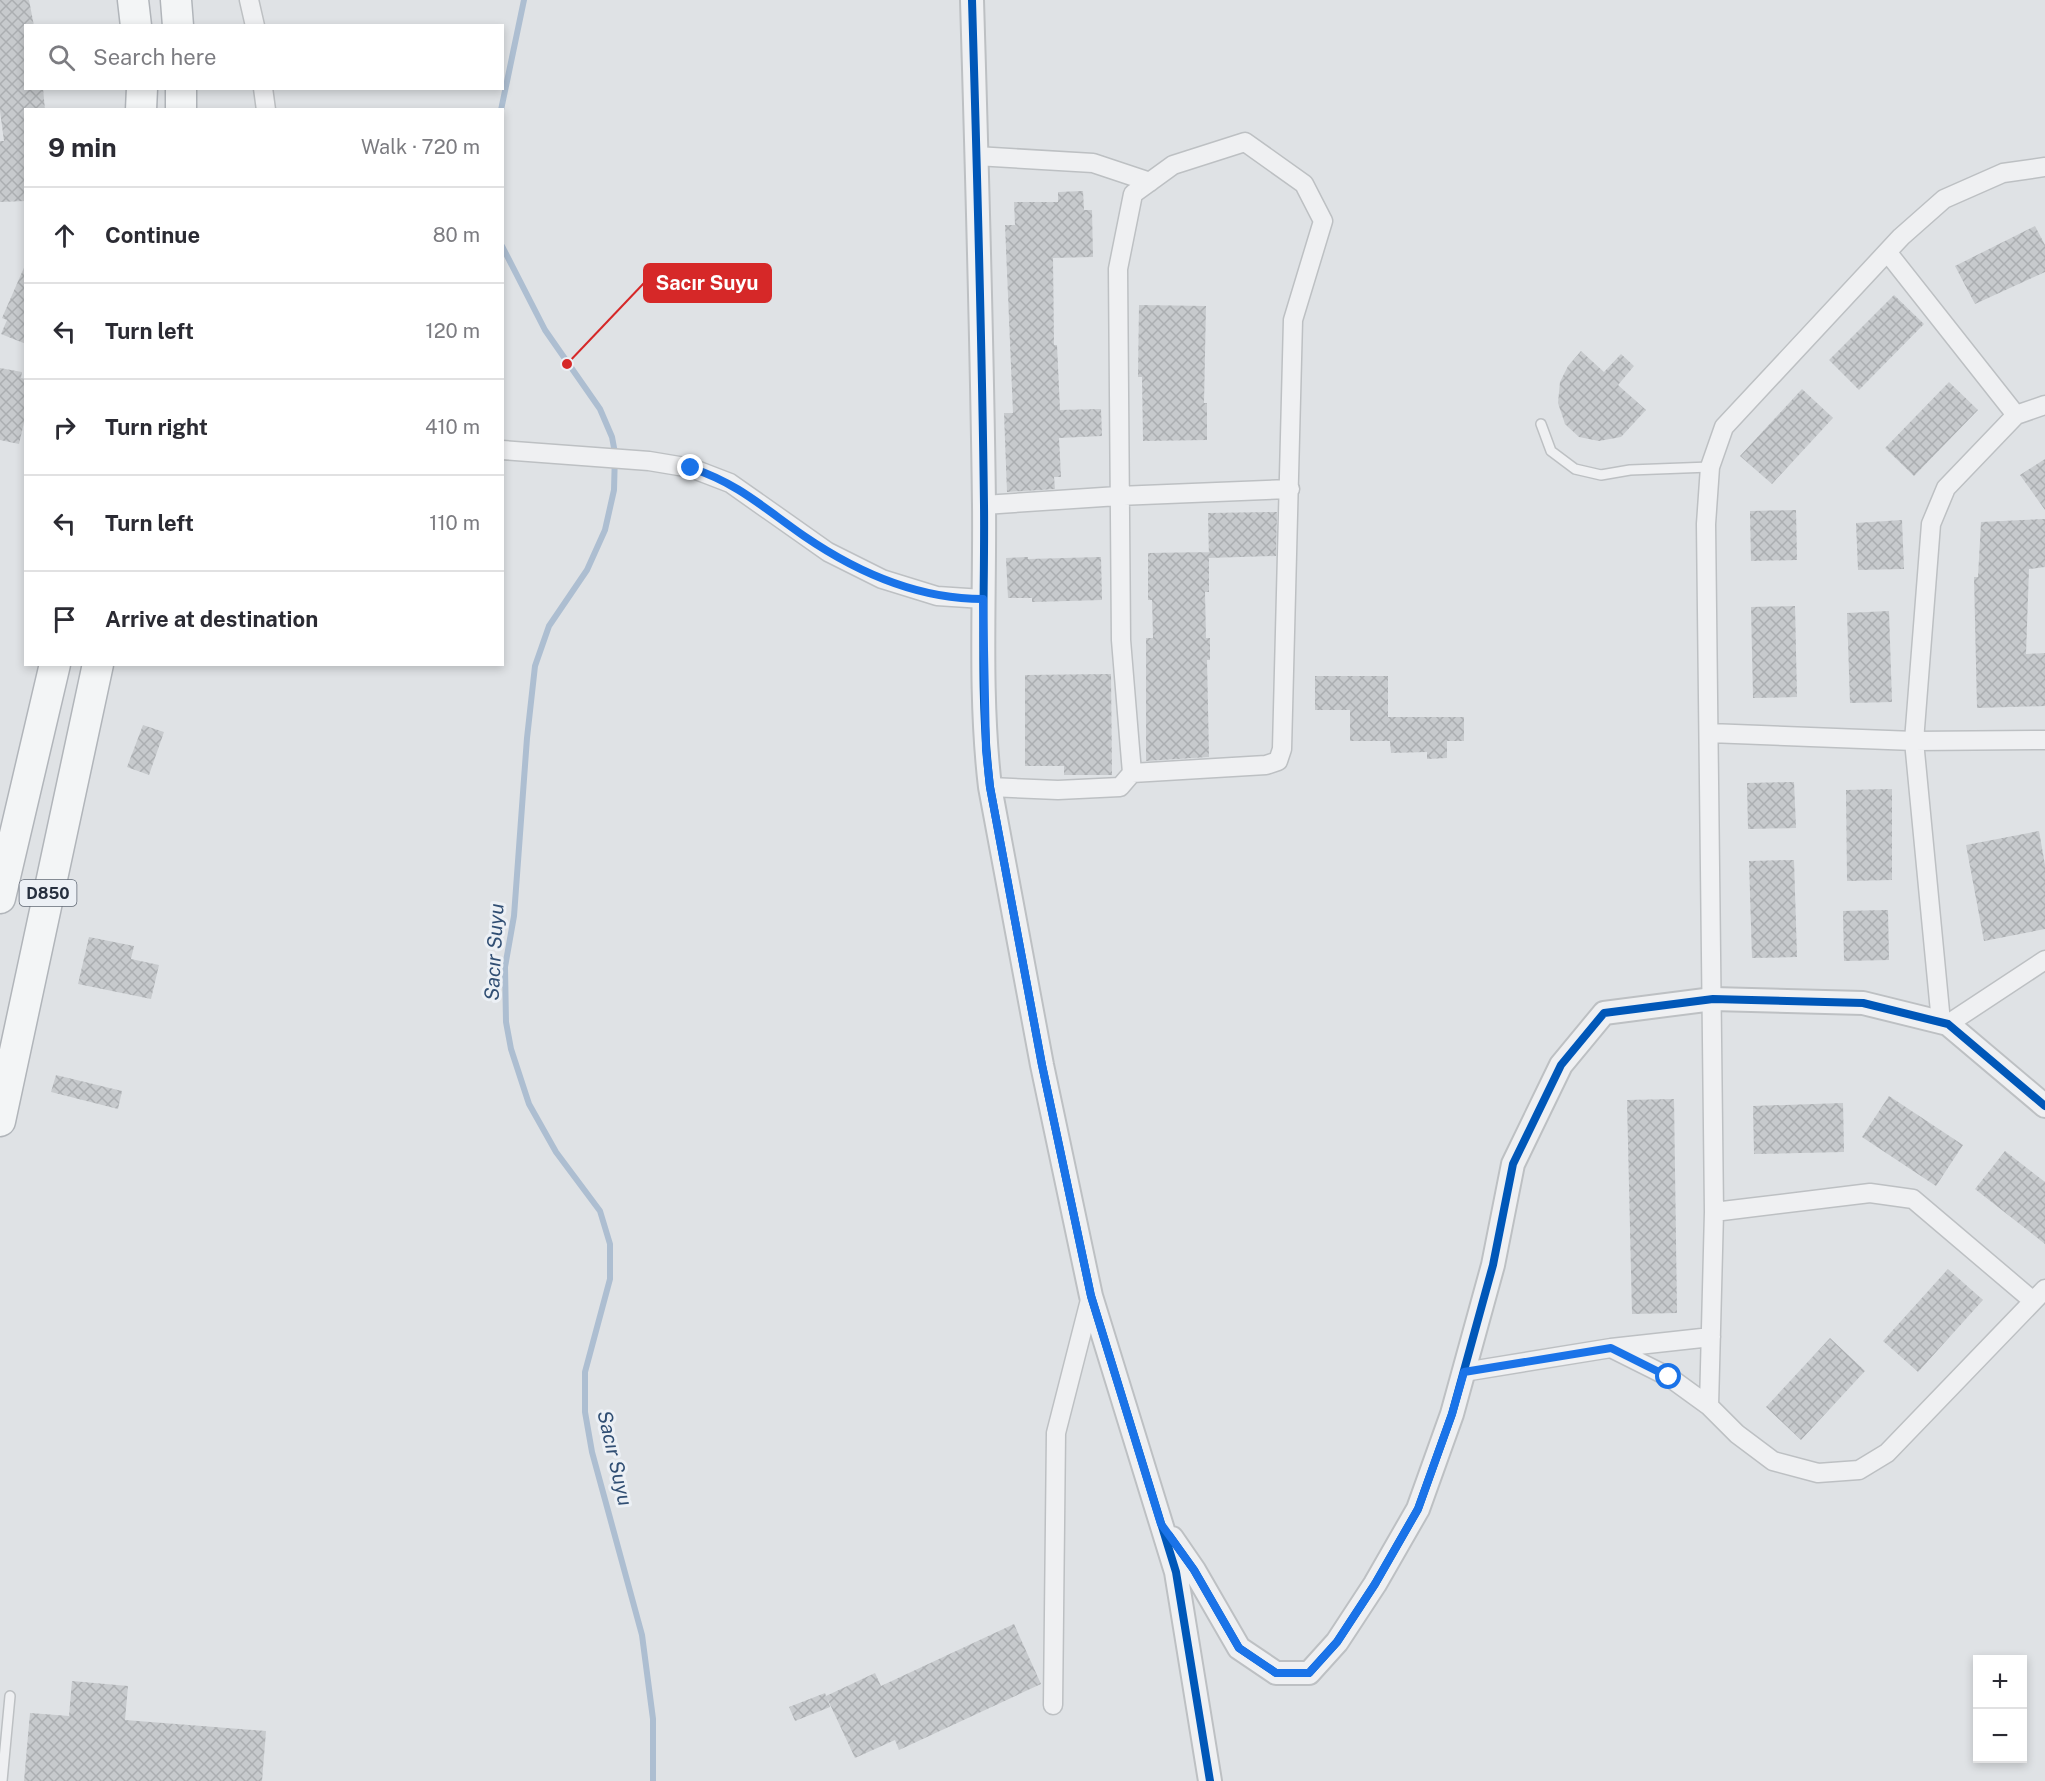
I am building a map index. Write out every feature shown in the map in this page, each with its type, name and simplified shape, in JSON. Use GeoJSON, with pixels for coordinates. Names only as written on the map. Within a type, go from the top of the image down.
{"type":"FeatureCollection","features":[{"type":"Feature","properties":{"kind":"highway"},"geometry":{"type":"LineString","coordinates":[[133,0],[136,24]]}},
{"type":"Feature","properties":{"kind":"highway"},"geometry":{"type":"LineString","coordinates":[[176,0],[178,24]]}},
{"type":"Feature","properties":{"kind":"highway"},"geometry":{"type":"LineString","coordinates":[[141,108],[142,90]]}},
{"type":"Feature","properties":{"kind":"highway"},"geometry":{"type":"LineString","coordinates":[[181,90],[181,108]]}},
{"type":"Feature","properties":{"kind":"highway","name":"D850"},"geometry":{"type":"LineString","coordinates":[[0,898],[55,666]]}},
{"type":"Feature","properties":{"kind":"highway","name":"D850"},"geometry":{"type":"LineString","coordinates":[[0,1121],[7,1047],[98,666]]}},
{"type":"Feature","properties":{"kind":"street"},"geometry":{"type":"LineString","coordinates":[[249,0],[255,24]]}},
{"type":"Feature","properties":{"kind":"street"},"geometry":{"type":"LineString","coordinates":[[972,0],[984,505],[986,750],[990,787],[1042,1065],[1091,1296],[1176,1572],[1210,1781]]}},
{"type":"Feature","properties":{"kind":"street"},"geometry":{"type":"LineString","coordinates":[[263,90],[266,108]]}},
{"type":"Feature","properties":{"kind":"street"},"geometry":{"type":"LineString","coordinates":[[990,787],[1058,790],[1120,787],[1132,773],[1121,640],[1118,496],[1118,269],[1133,194],[1173,165],[1245,142],[1304,184],[1323,221],[1293,320],[1282,748],[1278,761],[1266,765],[1132,773]]}},
{"type":"Feature","properties":{"kind":"street"},"geometry":{"type":"LineString","coordinates":[[976,156],[1093,163],[1150,182]]}},
{"type":"Feature","properties":{"kind":"street"},"geometry":{"type":"LineString","coordinates":[[1709,1406],[1714,1212],[1706,524],[1710,466],[1724,427],[1901,237],[1944,199],[2003,172],[2045,167]]}},
{"type":"Feature","properties":{"kind":"street"},"geometry":{"type":"LineString","coordinates":[[1888,253],[2016,416]]}},
{"type":"Feature","properties":{"kind":"street"},"geometry":{"type":"LineString","coordinates":[[1944,1023],[1914,741],[1931,524],[1946,488],[2016,416],[2045,405]]}},
{"type":"Feature","properties":{"kind":"street"},"geometry":{"type":"LineString","coordinates":[[504,450],[649,461],[691,468],[730,483],[828,552],[898,586],[937,596],[983,599]]}},
{"type":"Feature","properties":{"kind":"street"},"geometry":{"type":"LineString","coordinates":[[984,505],[1118,496],[1290,489]]}},
{"type":"Feature","properties":{"kind":"street"},"geometry":{"type":"LineString","coordinates":[[1709,733],[1914,741],[2045,740]]}},
{"type":"Feature","properties":{"kind":"street"},"geometry":{"type":"LineString","coordinates":[[1944,1023],[2045,960]]}},
{"type":"Feature","properties":{"kind":"street"},"geometry":{"type":"LineString","coordinates":[[1161,1524],[1194,1570],[1239,1648],[1276,1673],[1309,1673],[1343,1632],[1375,1584],[1418,1509],[1452,1414],[1464,1372],[1493,1265],[1513,1164],[1561,1065],[1604,1013],[1713,999],[1863,1004],[1944,1023],[2045,1106]]}},
{"type":"Feature","properties":{"kind":"street"},"geometry":{"type":"LineString","coordinates":[[1611,1348],[1669,1377],[1709,1406],[1737,1434],[1773,1461],[1818,1473],[1859,1470],[1887,1453],[2039,1294],[1913,1199],[1870,1193],[1714,1212]]}},
{"type":"Feature","properties":{"kind":"street"},"geometry":{"type":"LineString","coordinates":[[1053,1706],[1056,1433],[1091,1296]]}},
{"type":"Feature","properties":{"kind":"street"},"geometry":{"type":"LineString","coordinates":[[1464,1372],[1611,1348],[1711,1337]]}},
{"type":"Feature","properties":{"kind":"lane"},"geometry":{"type":"LineString","coordinates":[[1541,424],[1551,451],[1575,469],[1601,475],[1630,470],[1710,466]]}},
{"type":"Feature","properties":{"kind":"lane"},"geometry":{"type":"LineString","coordinates":[[2,1781],[2,1750],[10,1696]]}},
{"type":"Feature","properties":{"kind":"building"},"geometry":{"type":"Polygon","coordinates":[[[0,0],[29,0],[34,24],[24,24],[24,90],[43,90],[45,108],[24,108],[24,201],[0,202],[0,141],[4,141],[0,111],[0,0]]]}},
{"type":"Feature","properties":{"kind":"building"},"geometry":{"type":"Polygon","coordinates":[[[1083,191],[1084,210],[1092,210],[1093,257],[1053,258],[1054,345],[1057,345],[1060,410],[1101,409],[1102,436],[1059,438],[1061,477],[1054,477],[1055,489],[1007,492],[1004,413],[1013,413],[1005,225],[1015,225],[1014,202],[1058,202],[1058,192],[1083,191]]]}},
{"type":"Feature","properties":{"kind":"building"},"geometry":{"type":"Polygon","coordinates":[[[2035,226],[2045,245],[2045,272],[1975,304],[1955,266],[2035,226]]]}},
{"type":"Feature","properties":{"kind":"building"},"geometry":{"type":"Polygon","coordinates":[[[24,268],[24,343],[1,334],[7,320],[2,318],[24,268]]]}},
{"type":"Feature","properties":{"kind":"building"},"geometry":{"type":"Polygon","coordinates":[[[1894,295],[1924,324],[1859,390],[1829,360],[1894,295]]]}},
{"type":"Feature","properties":{"kind":"building"},"geometry":{"type":"Polygon","coordinates":[[[1139,305],[1206,306],[1204,403],[1207,403],[1207,440],[1143,441],[1142,377],[1138,377],[1139,305]]]}},
{"type":"Feature","properties":{"kind":"building"},"geometry":{"type":"Polygon","coordinates":[[[1581,351],[1604,372],[1621,354],[1634,366],[1618,385],[1646,410],[1621,437],[1599,441],[1579,437],[1565,424],[1558,403],[1560,382],[1568,366],[1581,351]]]}},
{"type":"Feature","properties":{"kind":"building"},"geometry":{"type":"Polygon","coordinates":[[[0,368],[22,372],[24,423],[19,444],[0,440],[0,368]]]}},
{"type":"Feature","properties":{"kind":"building"},"geometry":{"type":"Polygon","coordinates":[[[1949,382],[1978,410],[1914,476],[1885,448],[1949,382]]]}},
{"type":"Feature","properties":{"kind":"building"},"geometry":{"type":"Polygon","coordinates":[[[1802,389],[1833,418],[1772,484],[1740,456],[1802,389]]]}},
{"type":"Feature","properties":{"kind":"building"},"geometry":{"type":"Polygon","coordinates":[[[2045,459],[2045,510],[2020,475],[2045,459]]]}},
{"type":"Feature","properties":{"kind":"building"},"geometry":{"type":"Polygon","coordinates":[[[1796,510],[1797,560],[1751,561],[1750,511],[1796,510]]]}},
{"type":"Feature","properties":{"kind":"building"},"geometry":{"type":"Polygon","coordinates":[[[1277,512],[1276,556],[1209,558],[1208,513],[1277,512]]]}},
{"type":"Feature","properties":{"kind":"building"},"geometry":{"type":"Polygon","coordinates":[[[2045,519],[2045,567],[2029,569],[2026,654],[2045,653],[2045,706],[1977,708],[1974,577],[1978,577],[1981,522],[2045,519]]]}},
{"type":"Feature","properties":{"kind":"building"},"geometry":{"type":"Polygon","coordinates":[[[1902,520],[1904,569],[1858,570],[1856,523],[1902,520]]]}},
{"type":"Feature","properties":{"kind":"building"},"geometry":{"type":"Polygon","coordinates":[[[1209,552],[1209,592],[1205,592],[1206,638],[1210,638],[1210,660],[1207,660],[1209,757],[1146,761],[1146,638],[1153,638],[1152,600],[1148,600],[1148,553],[1209,552]]]}},
{"type":"Feature","properties":{"kind":"building"},"geometry":{"type":"Polygon","coordinates":[[[1028,557],[1028,559],[1101,557],[1102,600],[1032,602],[1032,598],[1008,598],[1006,558],[1028,557]]]}},
{"type":"Feature","properties":{"kind":"building"},"geometry":{"type":"Polygon","coordinates":[[[1795,606],[1797,697],[1753,698],[1751,607],[1795,606]]]}},
{"type":"Feature","properties":{"kind":"building"},"geometry":{"type":"Polygon","coordinates":[[[1889,611],[1892,702],[1850,703],[1847,613],[1889,611]]]}},
{"type":"Feature","properties":{"kind":"building"},"geometry":{"type":"Polygon","coordinates":[[[1111,674],[1112,775],[1064,775],[1064,766],[1025,766],[1025,675],[1111,674]]]}},
{"type":"Feature","properties":{"kind":"building"},"geometry":{"type":"Polygon","coordinates":[[[1315,676],[1388,676],[1388,717],[1464,717],[1464,741],[1447,741],[1447,758],[1427,759],[1427,752],[1391,753],[1390,741],[1350,741],[1350,710],[1315,710],[1315,676]]]}},
{"type":"Feature","properties":{"kind":"building"},"geometry":{"type":"Polygon","coordinates":[[[143,725],[164,732],[149,775],[127,767],[143,725]]]}},
{"type":"Feature","properties":{"kind":"building"},"geometry":{"type":"Polygon","coordinates":[[[1794,782],[1796,828],[1748,829],[1747,783],[1794,782]]]}},
{"type":"Feature","properties":{"kind":"building"},"geometry":{"type":"Polygon","coordinates":[[[1892,789],[1892,880],[1847,881],[1846,790],[1892,789]]]}},
{"type":"Feature","properties":{"kind":"building"},"geometry":{"type":"Polygon","coordinates":[[[2039,831],[2045,865],[2045,929],[1984,941],[1966,845],[2039,831]]]}},
{"type":"Feature","properties":{"kind":"building"},"geometry":{"type":"Polygon","coordinates":[[[1794,860],[1797,957],[1752,958],[1749,861],[1794,860]]]}},
{"type":"Feature","properties":{"kind":"building"},"geometry":{"type":"Polygon","coordinates":[[[1888,910],[1889,960],[1844,961],[1843,911],[1888,910]]]}},
{"type":"Feature","properties":{"kind":"building"},"geometry":{"type":"Polygon","coordinates":[[[89,937],[134,946],[131,959],[159,965],[151,999],[78,984],[89,937]]]}},
{"type":"Feature","properties":{"kind":"building"},"geometry":{"type":"Polygon","coordinates":[[[56,1075],[122,1091],[118,1109],[51,1092],[56,1075]]]}},
{"type":"Feature","properties":{"kind":"building"},"geometry":{"type":"Polygon","coordinates":[[[1889,1096],[1963,1145],[1936,1186],[1862,1137],[1889,1096]]]}},
{"type":"Feature","properties":{"kind":"building"},"geometry":{"type":"Polygon","coordinates":[[[1674,1099],[1677,1313],[1632,1314],[1627,1100],[1674,1099]]]}},
{"type":"Feature","properties":{"kind":"building"},"geometry":{"type":"Polygon","coordinates":[[[1843,1103],[1844,1152],[1754,1154],[1753,1106],[1843,1103]]]}},
{"type":"Feature","properties":{"kind":"building"},"geometry":{"type":"Polygon","coordinates":[[[2005,1151],[2045,1182],[2045,1244],[1975,1189],[2005,1151]]]}},
{"type":"Feature","properties":{"kind":"building"},"geometry":{"type":"Polygon","coordinates":[[[1948,1269],[1983,1300],[1918,1372],[1883,1341],[1948,1269]]]}},
{"type":"Feature","properties":{"kind":"building"},"geometry":{"type":"Polygon","coordinates":[[[1830,1338],[1865,1371],[1801,1440],[1766,1407],[1830,1338]]]}},
{"type":"Feature","properties":{"kind":"building"},"geometry":{"type":"Polygon","coordinates":[[[1014,1624],[1041,1684],[899,1750],[895,1740],[855,1758],[827,1698],[830,1707],[795,1721],[789,1707],[825,1693],[826,1696],[875,1673],[881,1686],[1014,1624]]]}},
{"type":"Feature","properties":{"kind":"building"},"geometry":{"type":"Polygon","coordinates":[[[72,1681],[128,1686],[125,1720],[266,1731],[262,1781],[24,1781],[30,1713],[69,1716],[72,1681]]]}},
{"type":"Feature","properties":{"kind":"waterway","name":"Sacır Suyu"},"geometry":{"type":"LineString","coordinates":[[501,108],[524,0]]}},
{"type":"Feature","properties":{"kind":"waterway","name":"Sacır Suyu"},"geometry":{"type":"LineString","coordinates":[[504,250],[545,330],[600,409],[612,437],[615,453],[614,490],[605,530],[587,570],[549,626],[535,666],[527,738],[514,916],[505,967],[506,1022],[511,1049],[529,1104],[556,1152],[600,1211],[610,1244],[610,1279],[585,1372],[585,1412],[592,1452],[642,1635],[653,1719],[653,1781]]}},
{"type":"Feature","properties":{"kind":"cycle path"},"geometry":{"type":"LineString","coordinates":[[972,0],[983,442],[984,682],[990,787],[1042,1065],[1091,1296],[1176,1572],[1210,1781]]}},
{"type":"Feature","properties":{"kind":"cycle path"},"geometry":{"type":"LineString","coordinates":[[1169,1535],[1194,1570],[1239,1648],[1276,1673],[1309,1673],[1337,1642],[1375,1584],[1418,1509],[1452,1414],[1493,1265],[1513,1164],[1561,1065],[1604,1013],[1713,999],[1863,1003],[1948,1024],[2045,1106]]}},
{"type":"Feature","properties":{"kind":"place","name":"Sacır Suyu"},"geometry":{"type":"Point","coordinates":[567,364]}},
{"type":"Feature","properties":{"kind":"route"},"geometry":{"type":"LineString","coordinates":[[691,468],[712,475],[746,492],[828,552],[882,579],[914,591],[937,596],[983,599],[986,750],[990,787],[1042,1065],[1091,1296],[1161,1524],[1194,1570],[1239,1648],[1276,1673],[1309,1673],[1337,1642],[1375,1584],[1418,1509],[1452,1414],[1464,1372],[1611,1348],[1669,1377]]}}]}
